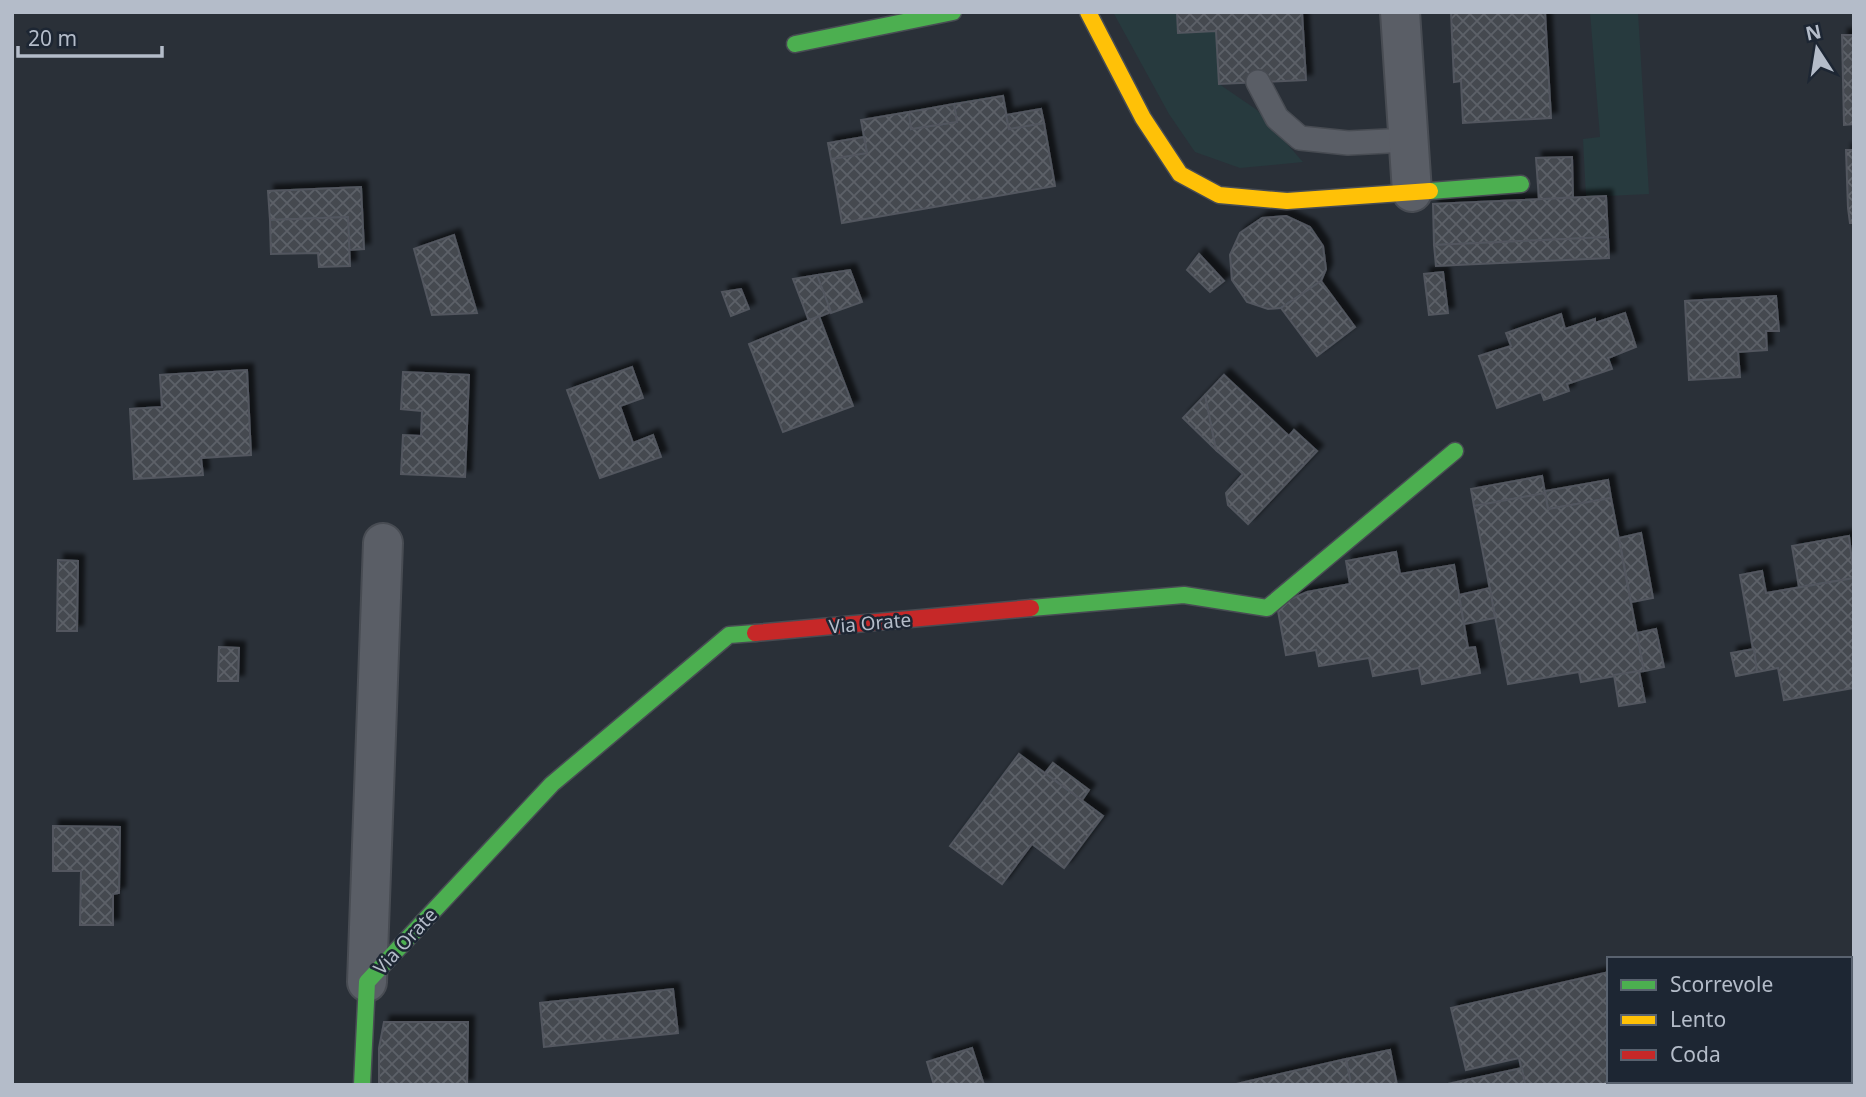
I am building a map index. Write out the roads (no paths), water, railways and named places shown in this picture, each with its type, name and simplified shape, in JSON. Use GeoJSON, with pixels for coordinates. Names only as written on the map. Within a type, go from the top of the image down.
{"type":"FeatureCollection","features":[{"type":"Feature","properties":{"kind":"street"},"geometry":{"type":"LineString","coordinates":[[795,44],[953,12]]}},
{"type":"Feature","properties":{"kind":"street"},"geometry":{"type":"LineString","coordinates":[[1088,12],[1143,118],[1180,174],[1219,195],[1287,201],[1521,184]]}},
{"type":"Feature","properties":{"kind":"street"},"geometry":{"type":"LineString","coordinates":[[1400,12],[1412,192]]}},
{"type":"Feature","properties":{"kind":"street","name":"Via Orate"},"geometry":{"type":"LineString","coordinates":[[367,982],[552,784],[729,635],[1184,595],[1267,608],[1455,451]]}},
{"type":"Feature","properties":{"kind":"street","name":"Via Orate"},"geometry":{"type":"LineString","coordinates":[[362,1085],[383,543]]}},
{"type":"Feature","properties":{"kind":"lane"},"geometry":{"type":"LineString","coordinates":[[1258,82],[1277,118],[1300,138],[1348,143],[1408,140]]}}]}
